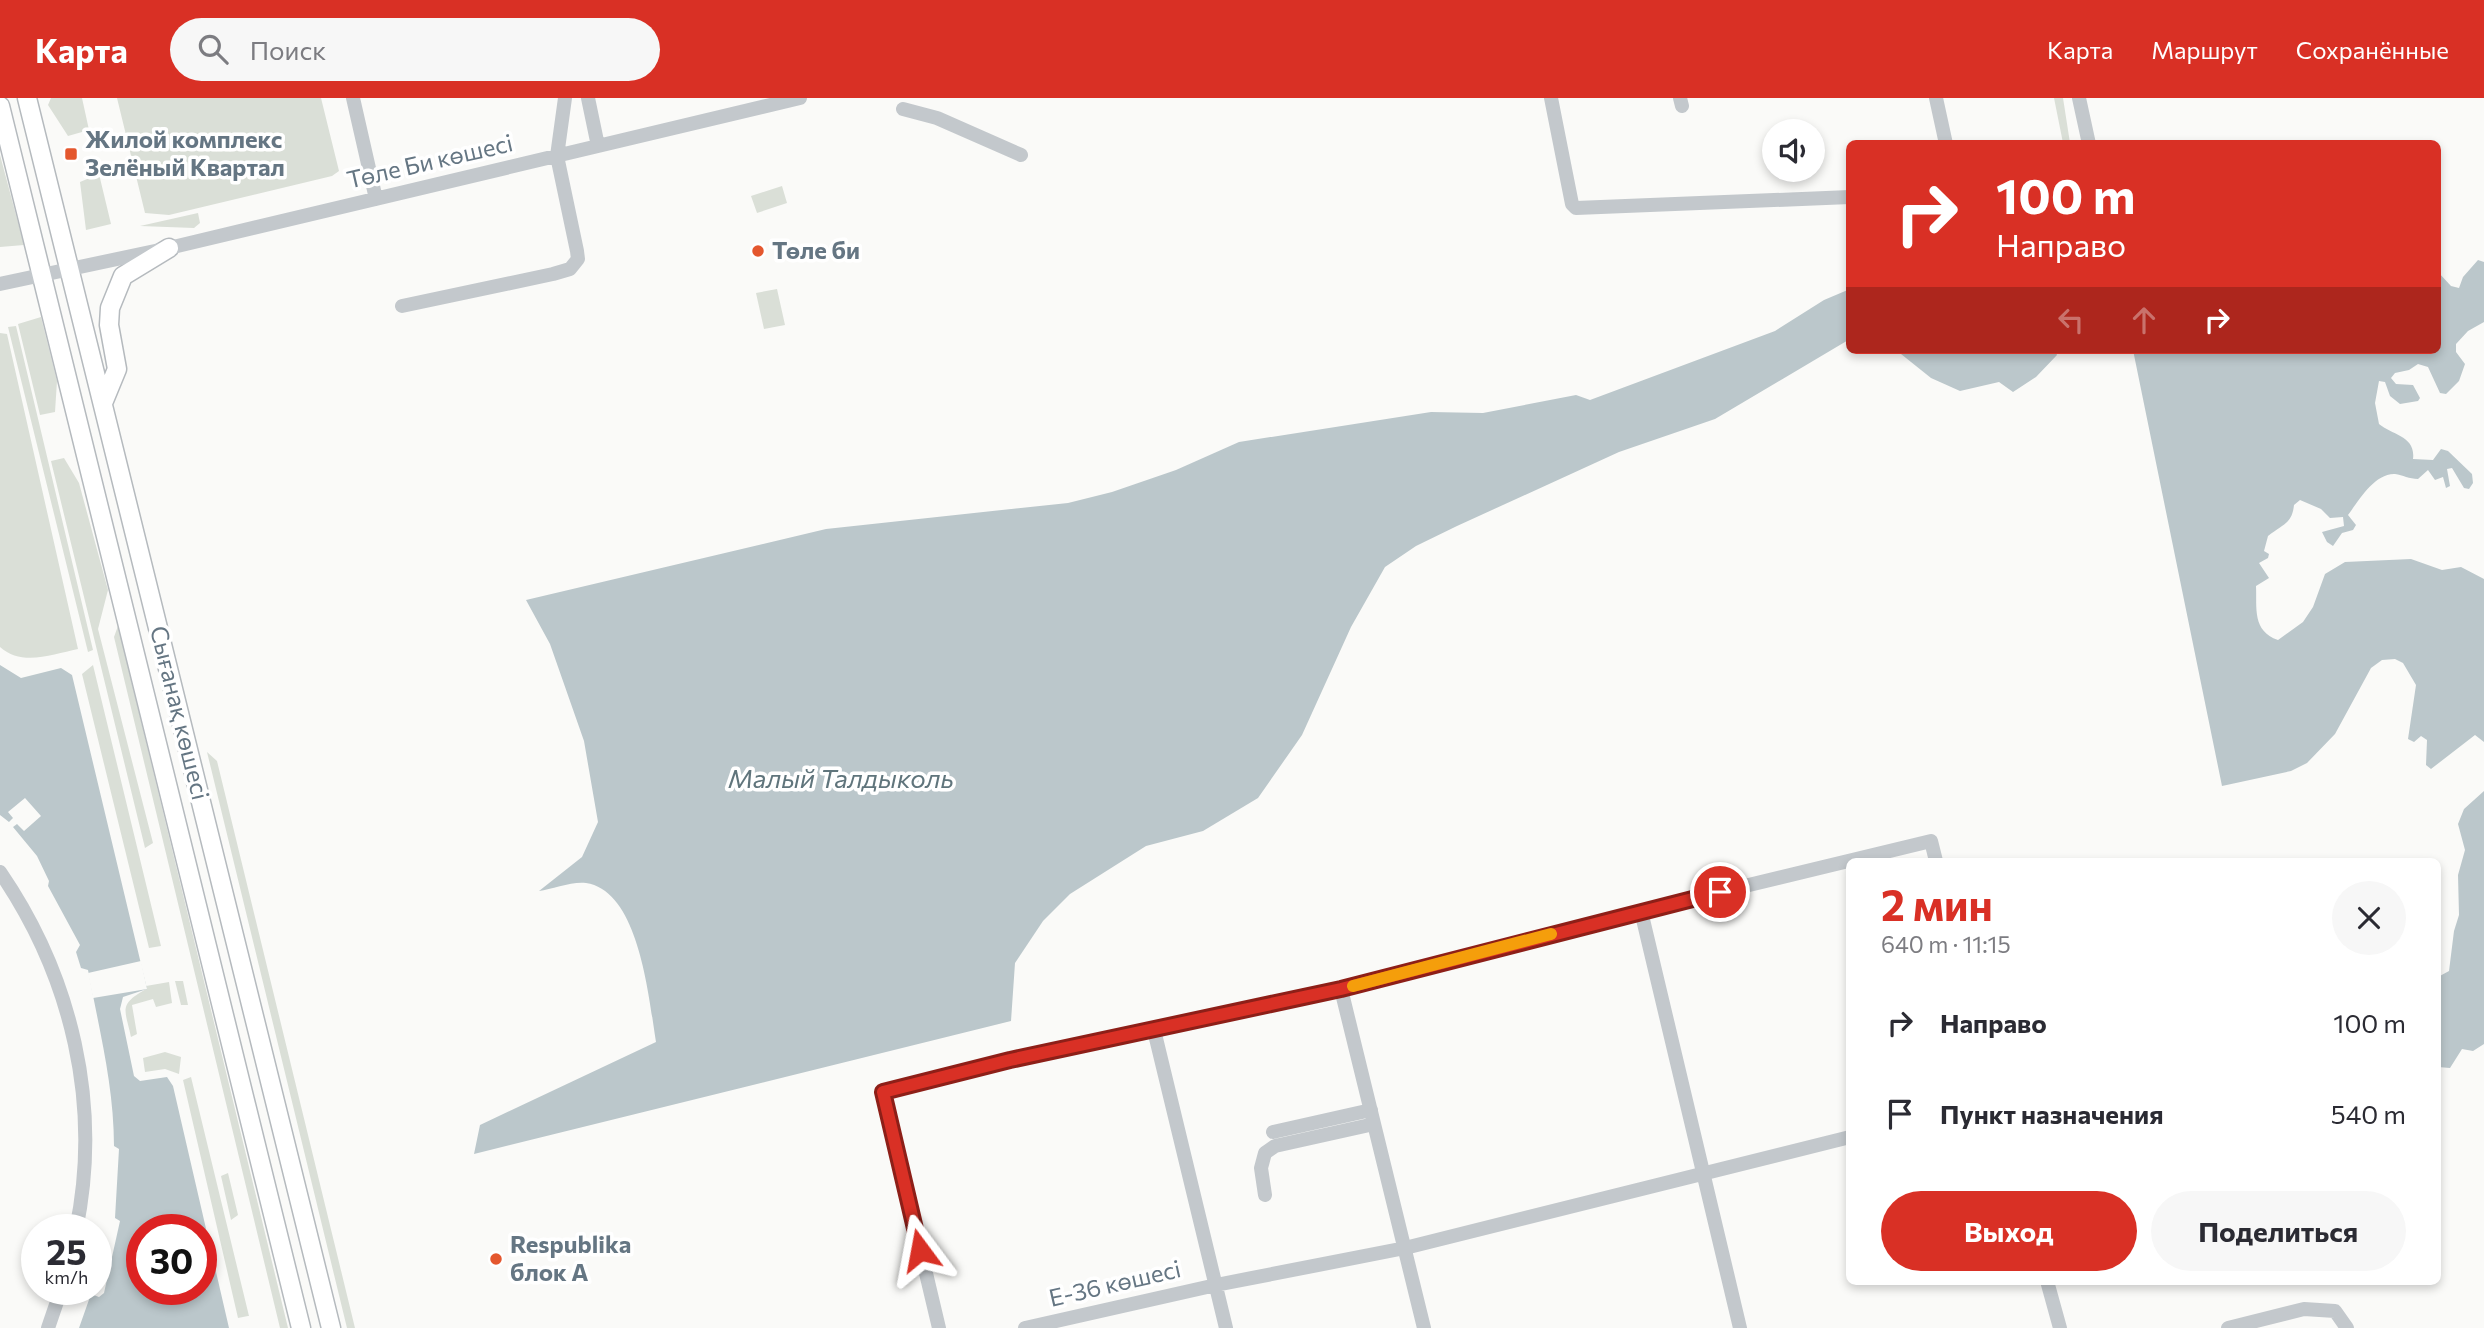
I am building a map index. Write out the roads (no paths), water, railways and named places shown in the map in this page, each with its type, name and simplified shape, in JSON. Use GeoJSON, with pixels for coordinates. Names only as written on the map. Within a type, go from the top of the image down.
{"type":"FeatureCollection","features":[{"type":"Feature","properties":{"kind":"main road","name":"Сығанақ көшесі"},"geometry":{"type":"LineString","coordinates":[[27,98],[331,1328]]}},
{"type":"Feature","properties":{"kind":"main road","name":"Сығанақ көшесі"},"geometry":{"type":"LineString","coordinates":[[0,106],[301,1328]]}},
{"type":"Feature","properties":{"kind":"main road"},"geometry":{"type":"LineString","coordinates":[[103,403],[117,369],[109,325],[110,308],[123,276],[169,248]]}},
{"type":"Feature","properties":{"kind":"street"},"geometry":{"type":"LineString","coordinates":[[353,98],[376,199]]}},
{"type":"Feature","properties":{"kind":"street"},"geometry":{"type":"LineString","coordinates":[[402,306],[553,274],[575,265],[578,259],[577,251],[558,156],[565,98]]}},
{"type":"Feature","properties":{"kind":"street"},"geometry":{"type":"LineString","coordinates":[[588,98],[598,146]]}},
{"type":"Feature","properties":{"kind":"street","name":"Төле Би көшесі"},"geometry":{"type":"LineString","coordinates":[[42,275],[169,248],[800,98]]}},
{"type":"Feature","properties":{"kind":"street"},"geometry":{"type":"LineString","coordinates":[[1551,98],[1572,204],[1582,208],[1846,197]]}},
{"type":"Feature","properties":{"kind":"street"},"geometry":{"type":"LineString","coordinates":[[1936,98],[1945,140]]}},
{"type":"Feature","properties":{"kind":"street"},"geometry":{"type":"LineString","coordinates":[[2079,98],[2088,140]]}},
{"type":"Feature","properties":{"kind":"street"},"geometry":{"type":"LineString","coordinates":[[903,109],[937,118],[1021,155]]}},
{"type":"Feature","properties":{"kind":"street"},"geometry":{"type":"LineString","coordinates":[[0,284],[42,275]]}},
{"type":"Feature","properties":{"kind":"street"},"geometry":{"type":"LineString","coordinates":[[1861,858],[1931,841],[1935,858]]}},
{"type":"Feature","properties":{"kind":"street"},"geometry":{"type":"LineString","coordinates":[[939,1328],[883,1092],[1010,1060],[1341,989],[1641,911],[1846,862]]}},
{"type":"Feature","properties":{"kind":"street"},"geometry":{"type":"LineString","coordinates":[[0,872],[46,952],[77,1049],[87,1145],[79,1214]]}},
{"type":"Feature","properties":{"kind":"street"},"geometry":{"type":"LineString","coordinates":[[1641,911],[1740,1328]]}},
{"type":"Feature","properties":{"kind":"street"},"geometry":{"type":"LineString","coordinates":[[1341,989],[1424,1328]]}},
{"type":"Feature","properties":{"kind":"street"},"geometry":{"type":"LineString","coordinates":[[1154,1030],[1226,1328]]}},
{"type":"Feature","properties":{"kind":"street"},"geometry":{"type":"LineString","coordinates":[[1273,1132],[1372,1117]]}},
{"type":"Feature","properties":{"kind":"street"},"geometry":{"type":"LineString","coordinates":[[1265,1195],[1261,1168],[1265,1153],[1275,1146],[1372,1117]]}},
{"type":"Feature","properties":{"kind":"street","name":"Е-36 көшесі"},"geometry":{"type":"LineString","coordinates":[[1025,1328],[1216,1285],[1405,1248],[1701,1171],[1846,1138]]}},
{"type":"Feature","properties":{"kind":"street"},"geometry":{"type":"LineString","coordinates":[[2048,1285],[2060,1328]]}},
{"type":"Feature","properties":{"kind":"street"},"geometry":{"type":"LineString","coordinates":[[48,1328],[56,1305]]}},
{"type":"Feature","properties":{"kind":"street"},"geometry":{"type":"LineString","coordinates":[[2228,1328],[2304,1309],[2335,1311],[2347,1328]]}},
{"type":"Feature","properties":{"kind":"water"},"geometry":{"type":"Polygon","coordinates":[[[2478,260],[2484,262],[2484,322],[2468,331],[2456,344],[2456,352],[2465,364],[2459,381],[2446,394],[2440,393],[2428,367],[2418,364],[2409,370],[2395,373],[2391,378],[2396,384],[2413,385],[2420,398],[2418,401],[2400,404],[2390,396],[2385,382],[2379,381],[2375,403],[2379,424],[2411,445],[2413,459],[2433,460],[2441,449],[2448,451],[2472,474],[2473,483],[2469,489],[2464,488],[2452,468],[2447,469],[2450,486],[2446,488],[2443,477],[2435,480],[2428,470],[2418,479],[2395,474],[2380,478],[2367,489],[2348,515],[2356,525],[2353,530],[2342,533],[2333,546],[2327,542],[2322,532],[2344,526],[2343,517],[2330,518],[2321,509],[2300,500],[2294,505],[2289,520],[2268,536],[2264,551],[2269,554],[2268,558],[2259,563],[2269,578],[2256,586],[2256,602],[2260,625],[2278,640],[2303,622],[2313,607],[2325,574],[2345,562],[2411,559],[2442,570],[2461,567],[2484,579],[2484,742],[2475,735],[2431,769],[2426,765],[2427,740],[2421,736],[2414,742],[2408,739],[2416,685],[2403,663],[2395,659],[2382,660],[2371,668],[2335,734],[2307,763],[2291,771],[2222,786],[2134,354],[2441,354],[2441,275],[2451,286],[2459,288],[2463,277],[2478,260]]]}},
{"type":"Feature","properties":{"kind":"water","name":"Малый Талдыколь"},"geometry":{"type":"Polygon","coordinates":[[[1846,291],[1846,341],[1715,419],[1619,452],[1416,546],[1385,567],[1351,627],[1302,735],[1258,798],[1203,831],[1146,846],[1070,894],[1043,921],[1015,963],[1011,1021],[474,1154],[480,1125],[656,1042],[639,950],[619,905],[604,890],[586,883],[539,891],[582,857],[598,822],[584,741],[550,644],[526,600],[826,529],[1068,503],[1112,492],[1176,470],[1239,442],[1431,412],[1483,413],[1576,395],[1590,400],[1775,331],[1824,300],[1846,291]]]}},
{"type":"Feature","properties":{"kind":"water"},"geometry":{"type":"Polygon","coordinates":[[[1901,354],[2057,355],[2036,377],[2013,392],[1999,382],[1960,391],[1931,378],[1901,354]]]}},
{"type":"Feature","properties":{"kind":"water"},"geometry":{"type":"Polygon","coordinates":[[[0,665],[21,678],[61,668],[72,675],[147,989],[123,997],[120,1009],[134,1076],[140,1081],[167,1077],[173,1086],[203,1214],[126,1214],[126,1305],[217,1305],[217,1276],[229,1328],[79,1328],[87,1305],[112,1305],[112,1257],[120,1221],[115,1218],[119,1149],[114,1146],[109,1080],[88,970],[81,968],[76,952],[80,945],[48,886],[49,881],[37,856],[13,827],[17,824],[24,831],[41,816],[25,798],[8,812],[13,818],[9,822],[0,815],[0,665]]]}},
{"type":"Feature","properties":{"kind":"water"},"geometry":{"type":"Polygon","coordinates":[[[2484,791],[2484,1044],[2473,1051],[2462,1049],[2450,1068],[2441,1067],[2441,975],[2449,971],[2454,931],[2459,915],[2458,875],[2465,850],[2458,824],[2464,809],[2484,791]]]}},
{"type":"Feature","properties":{"kind":"place","name":"Жилой комплекс Зелёный Квартал"},"geometry":{"type":"Point","coordinates":[71,154]}},
{"type":"Feature","properties":{"kind":"place","name":"Төле би"},"geometry":{"type":"Point","coordinates":[758,251]}},
{"type":"Feature","properties":{"kind":"place","name":"Respublika блок А"},"geometry":{"type":"Point","coordinates":[496,1259]}}]}
